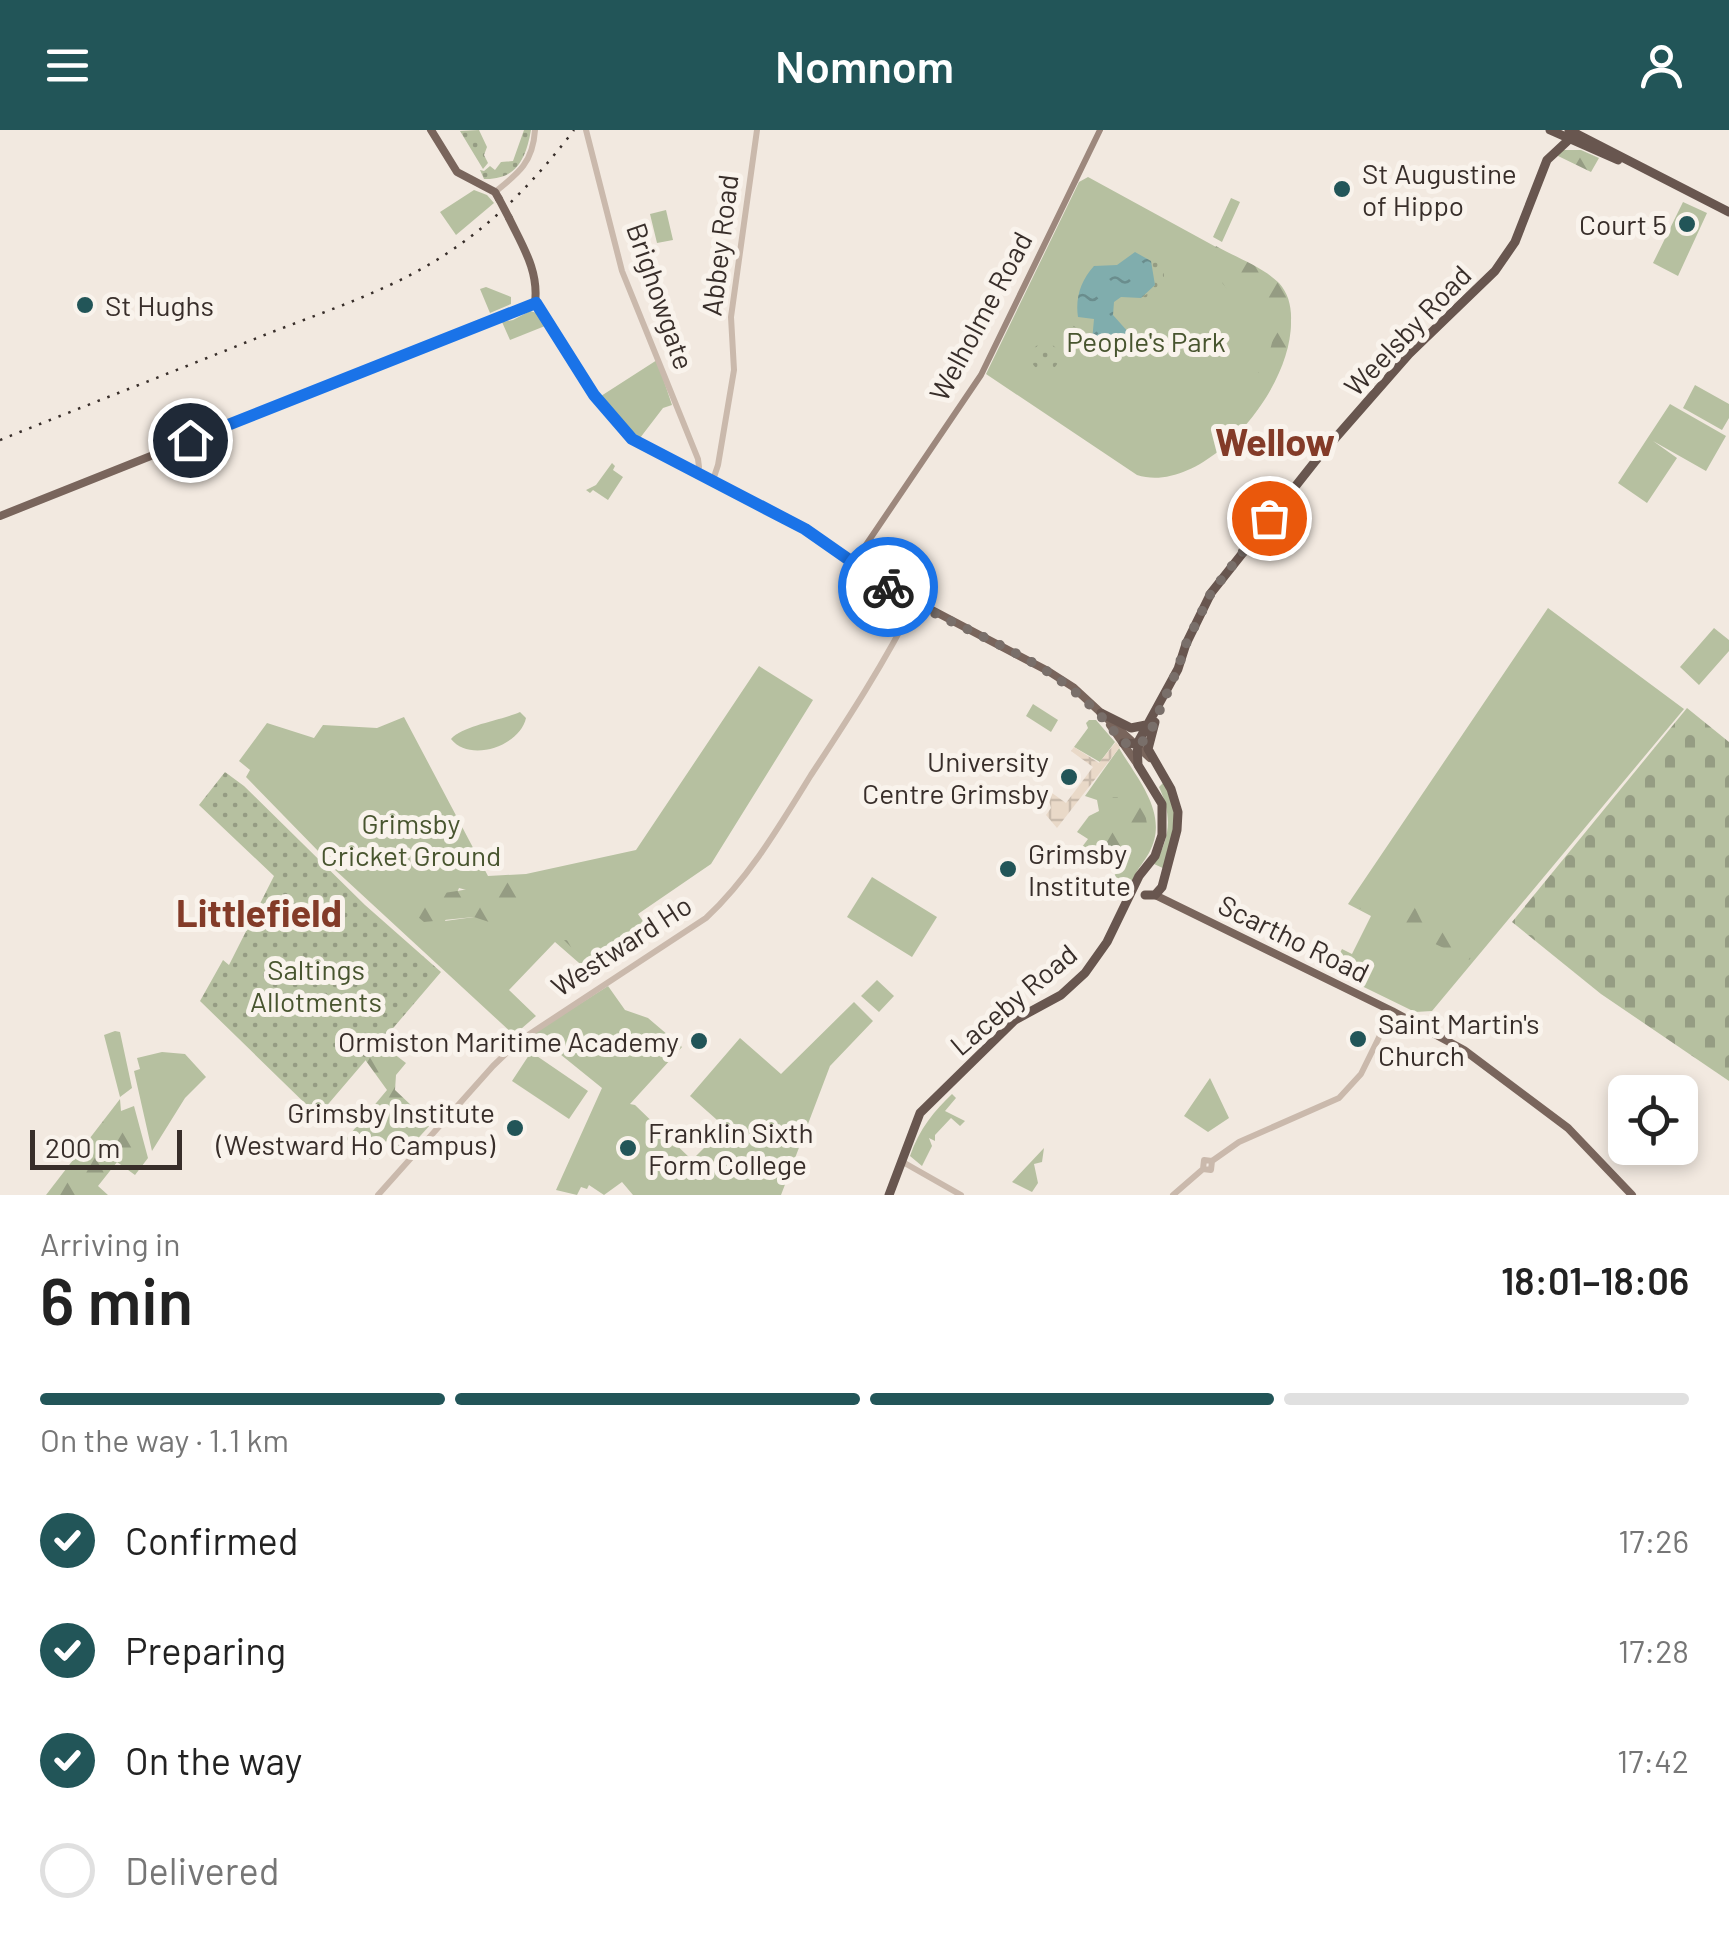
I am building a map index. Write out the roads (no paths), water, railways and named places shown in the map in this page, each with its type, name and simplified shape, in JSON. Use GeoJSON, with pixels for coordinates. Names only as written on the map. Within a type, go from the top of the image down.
{"type":"FeatureCollection","features":[{"type":"Feature","properties":{"kind":"highway"},"geometry":{"type":"LineString","coordinates":[[1547,160],[1548,130],[1570,133],[1601,145],[1648,172]]}},
{"type":"Feature","properties":{"kind":"highway"},"geometry":{"type":"LineString","coordinates":[[1550,148],[1570,133]]}},
{"type":"Feature","properties":{"kind":"highway"},"geometry":{"type":"LineString","coordinates":[[1570,133],[1729,212]]}},
{"type":"Feature","properties":{"kind":"highway","name":"Weelsby Road"},"geometry":{"type":"LineString","coordinates":[[1150,758],[1149,735],[1159,707],[1221,578],[1294,485],[1409,354],[1494,272],[1526,220],[1547,160],[1570,133]]}},
{"type":"Feature","properties":{"kind":"highway","name":"Weelsby Road"},"geometry":{"type":"LineString","coordinates":[[1136,744],[1159,707]]}},
{"type":"Feature","properties":{"kind":"highway"},"geometry":{"type":"LineString","coordinates":[[1101,713],[1131,728],[1148,723]]}},
{"type":"Feature","properties":{"kind":"highway"},"geometry":{"type":"LineString","coordinates":[[1123,743],[1136,744],[1149,735]]}},
{"type":"Feature","properties":{"kind":"highway"},"geometry":{"type":"LineString","coordinates":[[1136,744],[1138,764],[1153,786],[1164,778]]}},
{"type":"Feature","properties":{"kind":"highway"},"geometry":{"type":"LineString","coordinates":[[1150,758],[1174,798],[1178,820],[1163,883]]}},
{"type":"Feature","properties":{"kind":"highway","name":"Laceby Road"},"geometry":{"type":"LineString","coordinates":[[1108,939],[1162,835],[1162,804],[1153,786]]}},
{"type":"Feature","properties":{"kind":"highway"},"geometry":{"type":"LineString","coordinates":[[1144,872],[1155,871],[1163,883]]}},
{"type":"Feature","properties":{"kind":"highway","name":"Laceby Road"},"geometry":{"type":"LineString","coordinates":[[889,1195],[920,1113],[1014,1020],[1077,982],[1127,910],[1163,883]]}},
{"type":"Feature","properties":{"kind":"highway"},"geometry":{"type":"LineString","coordinates":[[1137,884],[1150,895]]}},
{"type":"Feature","properties":{"kind":"main road"},"geometry":{"type":"LineString","coordinates":[[431,130],[457,172],[497,195],[538,283],[536,303],[621,430],[694,474],[805,529],[914,602],[1024,657],[1074,688],[1150,758]]}},
{"type":"Feature","properties":{"kind":"main road","name":"Welholme Road"},"geometry":{"type":"LineString","coordinates":[[853,564],[981,375],[1100,130]]}},
{"type":"Feature","properties":{"kind":"main road"},"geometry":{"type":"LineString","coordinates":[[1593,130],[1601,145]]}},
{"type":"Feature","properties":{"kind":"main road"},"geometry":{"type":"LineString","coordinates":[[0,516],[536,303]]}},
{"type":"Feature","properties":{"kind":"main road"},"geometry":{"type":"LineString","coordinates":[[1101,713],[1138,764]]}},
{"type":"Feature","properties":{"kind":"main road","name":"Scartho Road"},"geometry":{"type":"LineString","coordinates":[[1163,883],[1174,902]]}},
{"type":"Feature","properties":{"kind":"main road","name":"Scartho Road"},"geometry":{"type":"LineString","coordinates":[[1150,895],[1174,902],[1464,1050],[1573,1132],[1632,1195]]}},
{"type":"Feature","properties":{"kind":"street"},"geometry":{"type":"LineString","coordinates":[[497,195],[529,161],[536,130]]}},
{"type":"Feature","properties":{"kind":"street","name":"Brighowgate"},"geometry":{"type":"LineString","coordinates":[[586,130],[622,272],[698,459],[699,467],[694,474]]}},
{"type":"Feature","properties":{"kind":"street","name":"Abbey Road"},"geometry":{"type":"LineString","coordinates":[[712,483],[734,370],[731,317],[757,130]]}},
{"type":"Feature","properties":{"kind":"street","name":"Westward Ho"},"geometry":{"type":"LineString","coordinates":[[378,1195],[519,1041],[706,918],[730,896],[844,724],[914,602]]}},
{"type":"Feature","properties":{"kind":"street"},"geometry":{"type":"LineString","coordinates":[[1173,1195],[1203,1168],[1211,1170],[1212,1161],[1239,1142],[1339,1098],[1361,1074],[1392,1011]]}},
{"type":"Feature","properties":{"kind":"street"},"geometry":{"type":"LineString","coordinates":[[902,1162],[962,1195]]}},
{"type":"Feature","properties":{"kind":"water"},"geometry":{"type":"Polygon","coordinates":[[[1135,252],[1151,261],[1155,285],[1141,298],[1121,297],[1114,302],[1113,315],[1129,333],[1121,350],[1104,354],[1092,341],[1094,319],[1078,317],[1080,290],[1094,266],[1117,265],[1135,252]]]}},
{"type":"Feature","properties":{"kind":"railway"},"geometry":{"type":"LineString","coordinates":[[0,440],[405,278],[449,252],[501,211],[574,130]]}},
{"type":"Feature","properties":{"kind":"place","name":"St Augustine of Hippo"},"geometry":{"type":"Point","coordinates":[1342,189]}},
{"type":"Feature","properties":{"kind":"place","name":"Court 5"},"geometry":{"type":"Point","coordinates":[1687,224]}},
{"type":"Feature","properties":{"kind":"place","name":"St Hughs"},"geometry":{"type":"Point","coordinates":[85,305]}},
{"type":"Feature","properties":{"kind":"place","name":"University Centre Grimsby"},"geometry":{"type":"Point","coordinates":[1069,777]}},
{"type":"Feature","properties":{"kind":"place","name":"Grimsby Institute"},"geometry":{"type":"Point","coordinates":[1008,869]}},
{"type":"Feature","properties":{"kind":"place","name":"Saint Martin's Church"},"geometry":{"type":"Point","coordinates":[1358,1039]}},
{"type":"Feature","properties":{"kind":"place","name":"Ormiston Maritime Academy"},"geometry":{"type":"Point","coordinates":[699,1041]}},
{"type":"Feature","properties":{"kind":"place","name":"Grimsby Institute (Westward Ho Campus)"},"geometry":{"type":"Point","coordinates":[515,1128]}},
{"type":"Feature","properties":{"kind":"place","name":"Franklin Sixth Form College"},"geometry":{"type":"Point","coordinates":[628,1148]}},
{"type":"Feature","properties":{"kind":"district","name":"Wellow"},"geometry":{"type":"Point","coordinates":[1275,441]}},
{"type":"Feature","properties":{"kind":"district","name":"Littlefield"},"geometry":{"type":"Point","coordinates":[259,912]}},
{"type":"Feature","properties":{"kind":"park label","name":"People's Park"},"geometry":{"type":"Point","coordinates":[1146,341]}},
{"type":"Feature","properties":{"kind":"park label","name":"Grimsby Cricket Ground"},"geometry":{"type":"Point","coordinates":[411,839]}},
{"type":"Feature","properties":{"kind":"park label","name":"Saltings Allotments"},"geometry":{"type":"Point","coordinates":[316,985]}}]}
